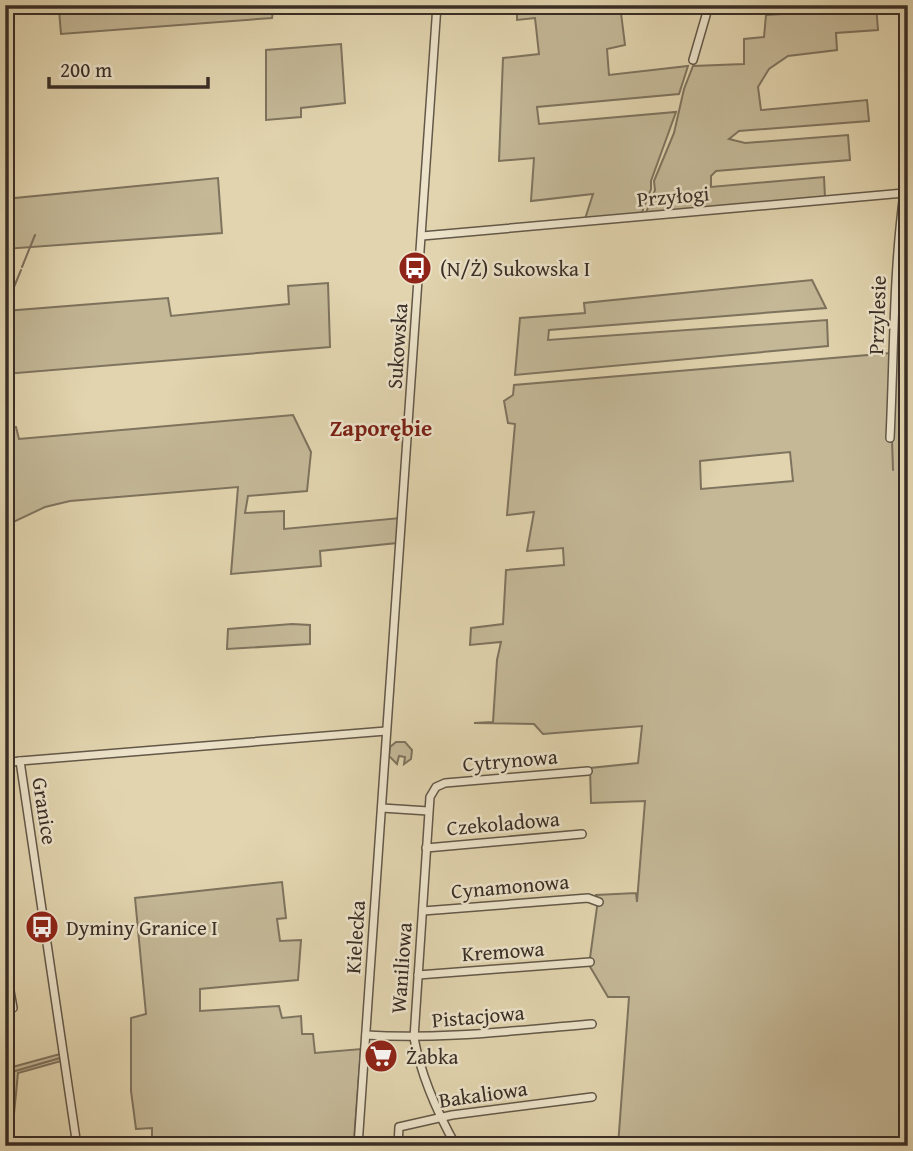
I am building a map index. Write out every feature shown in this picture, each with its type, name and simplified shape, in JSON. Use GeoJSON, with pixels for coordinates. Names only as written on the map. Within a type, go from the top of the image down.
{"type":"FeatureCollection","features":[{"type":"Feature","properties":{"kind":"street","name":"Sukowska"},"geometry":{"type":"LineString","coordinates":[[386,732],[437,5]]}},
{"type":"Feature","properties":{"kind":"street"},"geometry":{"type":"LineString","coordinates":[[693,60],[709,5]]}},
{"type":"Feature","properties":{"kind":"street"},"geometry":{"type":"LineString","coordinates":[[904,193],[908,169]]}},
{"type":"Feature","properties":{"kind":"street","name":"Przyłogi"},"geometry":{"type":"LineString","coordinates":[[422,236],[904,193]]}},
{"type":"Feature","properties":{"kind":"street","name":"Przylesie"},"geometry":{"type":"LineString","coordinates":[[890,438],[895,340],[894,301],[904,193]]}},
{"type":"Feature","properties":{"kind":"street","name":"Granice"},"geometry":{"type":"LineString","coordinates":[[77,1146],[20,761],[386,732]]}},
{"type":"Feature","properties":{"kind":"street","name":"Kielecka"},"geometry":{"type":"LineString","coordinates":[[358,1146],[386,732]]}},
{"type":"Feature","properties":{"kind":"street"},"geometry":{"type":"LineString","coordinates":[[5,763],[20,761]]}},
{"type":"Feature","properties":{"kind":"street","name":"Cytrynowa"},"geometry":{"type":"LineString","coordinates":[[436,787],[445,782],[587,771]]}},
{"type":"Feature","properties":{"kind":"street","name":"Waniliowa"},"geometry":{"type":"LineString","coordinates":[[436,787],[430,797],[428,811],[414,1038],[423,1075],[439,1117],[456,1146]]}},
{"type":"Feature","properties":{"kind":"street"},"geometry":{"type":"LineString","coordinates":[[382,808],[428,811]]}},
{"type":"Feature","properties":{"kind":"street","name":"Czekoladowa"},"geometry":{"type":"LineString","coordinates":[[426,848],[582,834]]}},
{"type":"Feature","properties":{"kind":"street","name":"Cynamonowa"},"geometry":{"type":"LineString","coordinates":[[423,911],[589,898],[599,901]]}},
{"type":"Feature","properties":{"kind":"street","name":"Kremowa"},"geometry":{"type":"LineString","coordinates":[[418,975],[590,962]]}},
{"type":"Feature","properties":{"kind":"street"},"geometry":{"type":"LineString","coordinates":[[5,963],[13,1007]]}},
{"type":"Feature","properties":{"kind":"street","name":"Pistacjowa"},"geometry":{"type":"LineString","coordinates":[[366,1035],[414,1038],[592,1024]]}},
{"type":"Feature","properties":{"kind":"street","name":"Bakaliowa"},"geometry":{"type":"LineString","coordinates":[[398,1146],[399,1127],[439,1117],[592,1097]]}},
{"type":"Feature","properties":{"kind":"shaded area"},"geometry":{"type":"Polygon","coordinates":[[[104,5],[274,5],[272,18],[61,34],[59,10],[104,5]]]}},
{"type":"Feature","properties":{"kind":"shaded area"},"geometry":{"type":"Polygon","coordinates":[[[517,5],[620,5],[625,45],[607,49],[609,75],[688,66],[679,94],[537,107],[539,124],[676,112],[641,215],[585,219],[593,194],[531,201],[534,158],[499,161],[503,58],[539,54],[535,18],[517,20],[517,5]]]}},
{"type":"Feature","properties":{"kind":"shaded area"},"geometry":{"type":"Polygon","coordinates":[[[799,5],[876,5],[878,30],[836,33],[837,50],[788,56],[769,69],[758,87],[761,110],[867,100],[869,121],[739,131],[729,139],[745,143],[848,135],[850,160],[716,171],[711,176],[711,187],[824,177],[825,198],[645,215],[655,190],[654,181],[674,133],[684,89],[693,66],[744,64],[744,39],[764,37],[766,15],[798,13],[799,5]]]}},
{"type":"Feature","properties":{"kind":"shaded area"},"geometry":{"type":"Polygon","coordinates":[[[341,44],[345,103],[301,108],[301,117],[266,120],[266,50],[341,44]]]}},
{"type":"Feature","properties":{"kind":"shaded area"},"geometry":{"type":"Polygon","coordinates":[[[218,178],[222,233],[5,249],[5,199],[218,178]]]}},
{"type":"Feature","properties":{"kind":"shaded area"},"geometry":{"type":"Polygon","coordinates":[[[908,235],[908,1146],[618,1146],[629,997],[608,997],[589,965],[597,907],[596,895],[636,893],[637,902],[645,801],[591,803],[590,768],[638,763],[642,726],[543,734],[534,724],[474,723],[493,722],[497,660],[501,642],[470,645],[471,628],[503,624],[506,570],[564,565],[563,548],[527,551],[534,512],[507,515],[515,424],[508,423],[504,401],[513,395],[514,385],[891,353],[901,236],[908,235]],[[790,452],[700,461],[701,489],[793,481],[790,452]]]}},
{"type":"Feature","properties":{"kind":"shaded area"},"geometry":{"type":"Polygon","coordinates":[[[812,280],[826,308],[549,330],[548,340],[827,320],[828,346],[515,375],[520,318],[585,313],[584,303],[812,280]]]}},
{"type":"Feature","properties":{"kind":"shaded area"},"geometry":{"type":"Polygon","coordinates":[[[328,283],[330,347],[5,374],[5,311],[168,298],[171,316],[289,304],[288,286],[328,283]]]}},
{"type":"Feature","properties":{"kind":"shaded area"},"geometry":{"type":"Polygon","coordinates":[[[293,415],[311,452],[307,491],[248,496],[245,513],[284,511],[284,529],[400,518],[397,543],[320,551],[321,566],[231,574],[238,487],[70,501],[45,507],[5,526],[5,428],[16,427],[19,439],[293,415]]]}},
{"type":"Feature","properties":{"kind":"shaded area"},"geometry":{"type":"Polygon","coordinates":[[[310,625],[310,644],[227,649],[228,629],[310,625]]]}},
{"type":"Feature","properties":{"kind":"shaded area"},"geometry":{"type":"Polygon","coordinates":[[[396,742],[405,742],[412,750],[411,759],[404,764],[405,757],[399,756],[397,764],[389,756],[390,747],[396,742]]]}},
{"type":"Feature","properties":{"kind":"shaded area"},"geometry":{"type":"Polygon","coordinates":[[[282,882],[286,918],[277,919],[280,941],[301,940],[298,980],[200,989],[200,1011],[279,1006],[282,1018],[301,1016],[302,1034],[313,1034],[315,1053],[361,1049],[354,1140],[292,1146],[152,1146],[152,1128],[136,1129],[131,1091],[131,1018],[146,1014],[135,898],[282,882]]]}},
{"type":"Feature","properties":{"kind":"shaded area"},"geometry":{"type":"Polygon","coordinates":[[[60,1054],[61,1061],[18,1073],[14,1114],[5,1116],[5,1069],[60,1054]]]}},
{"type":"Feature","properties":{"kind":"waterway"},"geometry":{"type":"LineString","coordinates":[[902,242],[904,231]]}},
{"type":"Feature","properties":{"kind":"waterway"},"geometry":{"type":"LineString","coordinates":[[22,267],[35,235]]}},
{"type":"Feature","properties":{"kind":"waterway"},"geometry":{"type":"LineString","coordinates":[[14,287],[21,270]]}},
{"type":"Feature","properties":{"kind":"waterway"},"geometry":{"type":"LineString","coordinates":[[5,309],[13,289]]}},
{"type":"Feature","properties":{"kind":"waterway"},"geometry":{"type":"LineString","coordinates":[[892,440],[893,470]]}},
{"type":"Feature","properties":{"kind":"waterway"},"geometry":{"type":"LineString","coordinates":[[5,1074],[60,1058]]}},
{"type":"Feature","properties":{"kind":"place","name":"(N/Ż) Sukowska I"},"geometry":{"type":"Point","coordinates":[415,268]}},
{"type":"Feature","properties":{"kind":"place","name":"Dyminy Granice I"},"geometry":{"type":"Point","coordinates":[42,927]}},
{"type":"Feature","properties":{"kind":"place","name":"Żabka"},"geometry":{"type":"Point","coordinates":[381,1056]}},
{"type":"Feature","properties":{"kind":"district","name":"Zaporębie"},"geometry":{"type":"Point","coordinates":[381,427]}}]}
